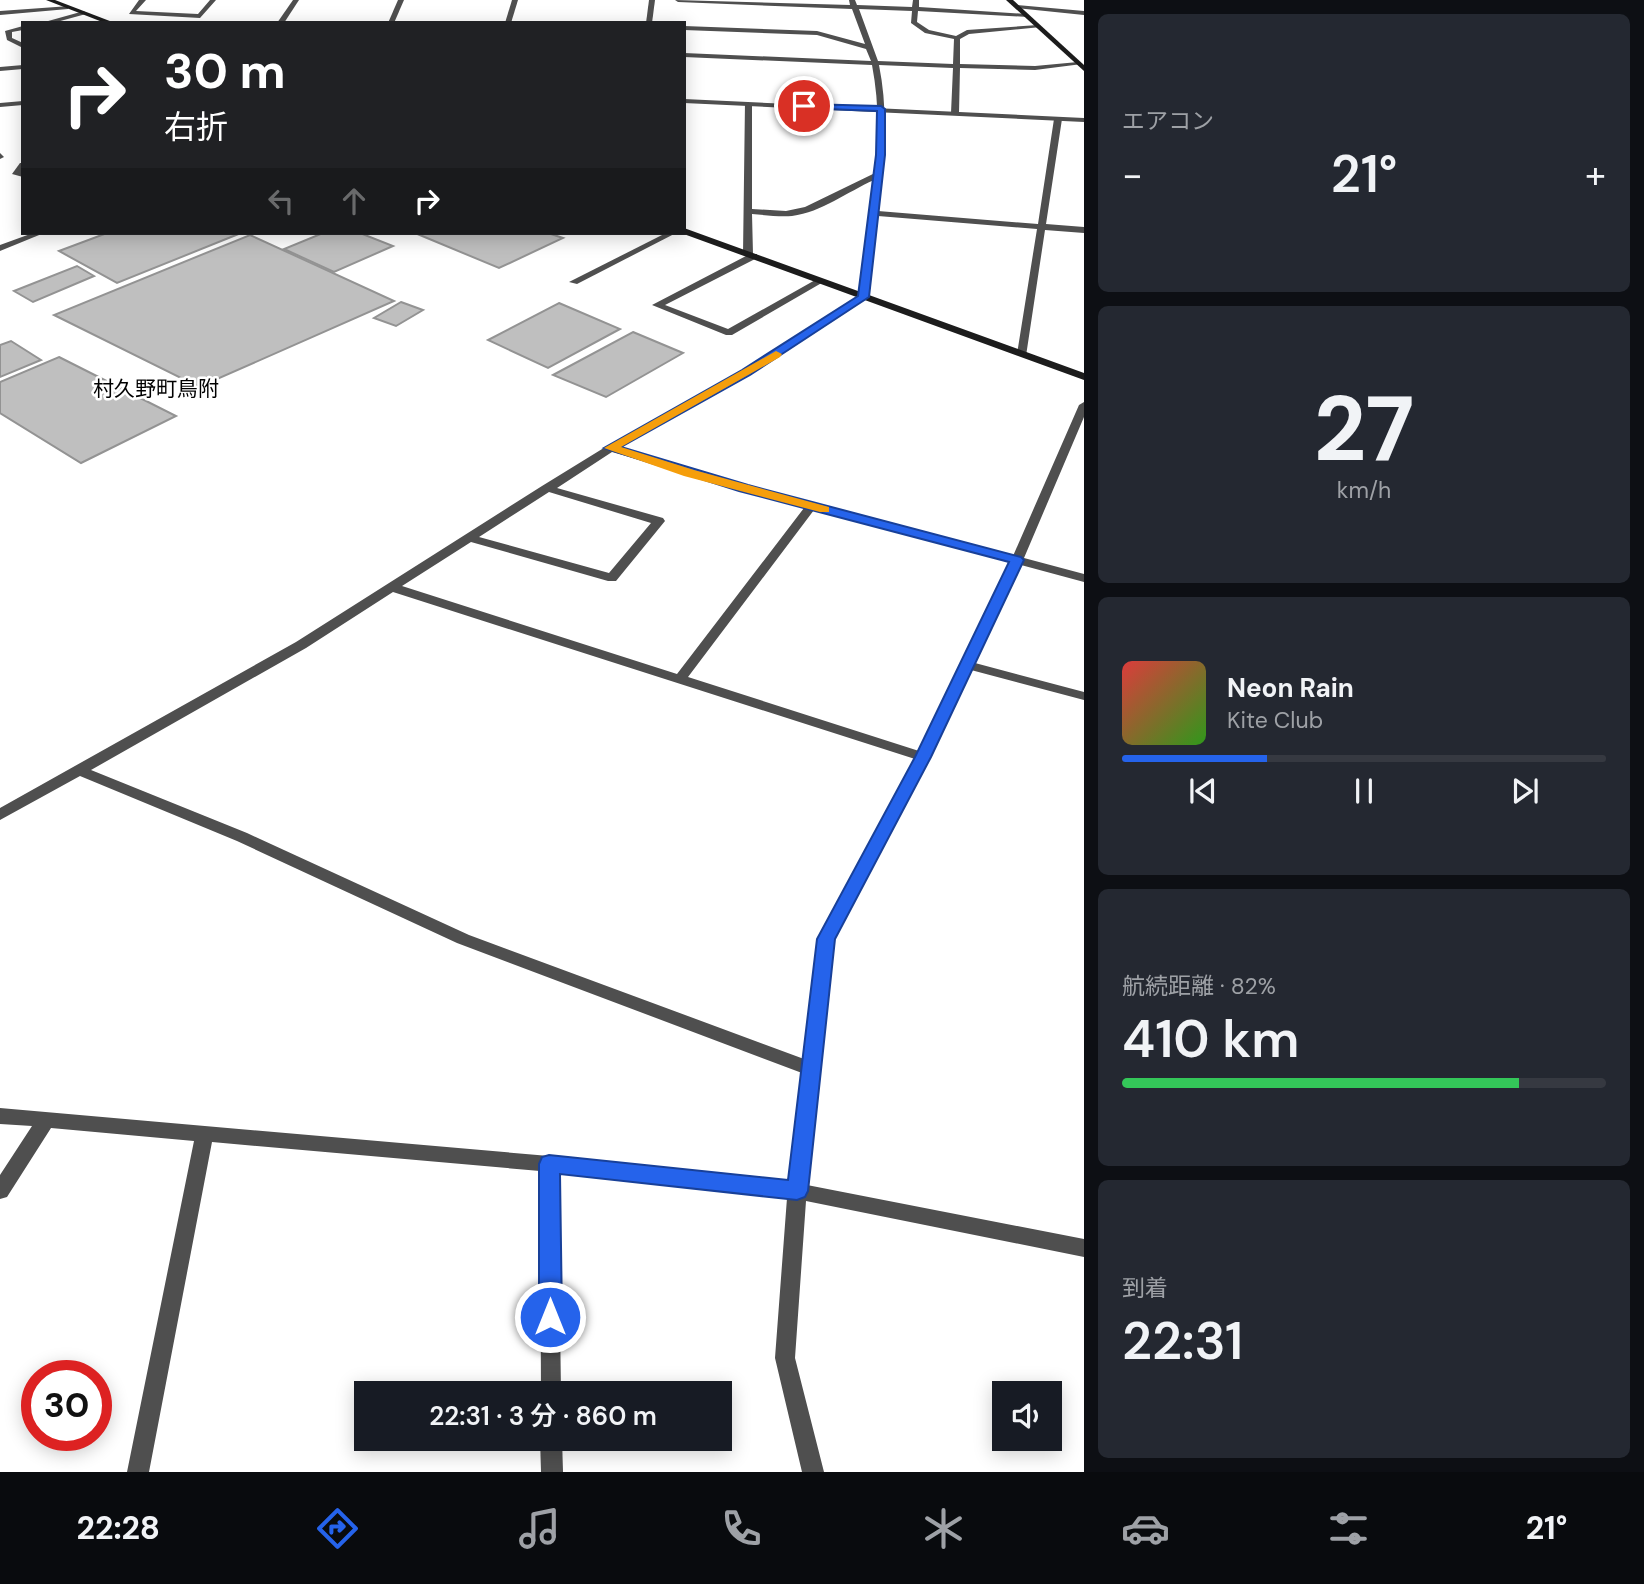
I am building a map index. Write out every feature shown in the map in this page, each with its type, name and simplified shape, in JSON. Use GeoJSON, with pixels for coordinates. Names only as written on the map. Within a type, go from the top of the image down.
{"type":"FeatureCollection","features":[{"type":"Feature","properties":{"kind":"main road"},"geometry":{"type":"LineString","coordinates":[[50,0],[104,21]]}},
{"type":"Feature","properties":{"kind":"main road"},"geometry":{"type":"LineString","coordinates":[[1009,0],[1072,58]]}},
{"type":"Feature","properties":{"kind":"main road"},"geometry":{"type":"LineString","coordinates":[[686,232],[1084,377]]}},
{"type":"Feature","properties":{"kind":"street"},"geometry":{"type":"LineString","coordinates":[[143,0],[131,13],[200,16],[213,0]]}},
{"type":"Feature","properties":{"kind":"street"},"geometry":{"type":"LineString","coordinates":[[281,21],[296,0]]}},
{"type":"Feature","properties":{"kind":"street"},"geometry":{"type":"LineString","coordinates":[[392,21],[401,0]]}},
{"type":"Feature","properties":{"kind":"street"},"geometry":{"type":"LineString","coordinates":[[509,21],[515,0]]}},
{"type":"Feature","properties":{"kind":"street"},"geometry":{"type":"LineString","coordinates":[[649,21],[652,0]]}},
{"type":"Feature","properties":{"kind":"street"},"geometry":{"type":"LineString","coordinates":[[678,0],[854,3],[1026,16]]}},
{"type":"Feature","properties":{"kind":"street"},"geometry":{"type":"LineString","coordinates":[[916,0],[913,9],[914,23],[927,33],[957,38],[967,32],[1038,27]]}},
{"type":"Feature","properties":{"kind":"street"},"geometry":{"type":"LineString","coordinates":[[1033,8],[1052,0]]}},
{"type":"Feature","properties":{"kind":"street"},"geometry":{"type":"LineString","coordinates":[[0,815],[301,645],[611,448],[746,373],[863,297],[878,175],[881,93],[875,63],[854,3]]}},
{"type":"Feature","properties":{"kind":"street"},"geometry":{"type":"LineString","coordinates":[[0,13],[68,7]]}},
{"type":"Feature","properties":{"kind":"street"},"geometry":{"type":"LineString","coordinates":[[1017,7],[1084,13]]}},
{"type":"Feature","properties":{"kind":"street"},"geometry":{"type":"LineString","coordinates":[[52,21],[84,13]]}},
{"type":"Feature","properties":{"kind":"street"},"geometry":{"type":"LineString","coordinates":[[180,21],[186,15]]}},
{"type":"Feature","properties":{"kind":"street"},"geometry":{"type":"LineString","coordinates":[[686,28],[817,33],[870,48]]}},
{"type":"Feature","properties":{"kind":"street"},"geometry":{"type":"LineString","coordinates":[[21,29],[8,32],[9,39],[21,45]]}},
{"type":"Feature","properties":{"kind":"street"},"geometry":{"type":"LineString","coordinates":[[955,113],[957,38]]}},
{"type":"Feature","properties":{"kind":"street"},"geometry":{"type":"LineString","coordinates":[[686,55],[1035,68],[1082,64]]}},
{"type":"Feature","properties":{"kind":"street"},"geometry":{"type":"LineString","coordinates":[[1072,58],[1082,64]]}},
{"type":"Feature","properties":{"kind":"street"},"geometry":{"type":"LineString","coordinates":[[0,68],[21,67]]}},
{"type":"Feature","properties":{"kind":"street"},"geometry":{"type":"LineString","coordinates":[[686,101],[1084,120]]}},
{"type":"Feature","properties":{"kind":"street"},"geometry":{"type":"LineString","coordinates":[[0,105],[21,103]]}},
{"type":"Feature","properties":{"kind":"street"},"geometry":{"type":"LineString","coordinates":[[748,104],[748,211],[751,255],[657,305],[729,333],[820,281]]}},
{"type":"Feature","properties":{"kind":"street"},"geometry":{"type":"LineString","coordinates":[[1022,354],[1058,119]]}},
{"type":"Feature","properties":{"kind":"street"},"geometry":{"type":"LineString","coordinates":[[748,211],[796,213],[827,202],[850,186],[878,175]]}},
{"type":"Feature","properties":{"kind":"street"},"geometry":{"type":"LineString","coordinates":[[874,213],[1084,230]]}},
{"type":"Feature","properties":{"kind":"street"},"geometry":{"type":"LineString","coordinates":[[0,248],[35,235]]}},
{"type":"Feature","properties":{"kind":"street"},"geometry":{"type":"LineString","coordinates":[[574,282],[669,235]]}},
{"type":"Feature","properties":{"kind":"street"},"geometry":{"type":"LineString","coordinates":[[813,1472],[785,1358],[797,1191],[826,939],[923,757],[1017,560],[1084,405]]}},
{"type":"Feature","properties":{"kind":"street"},"geometry":{"type":"LineString","coordinates":[[611,448],[689,473],[1084,578]]}},
{"type":"Feature","properties":{"kind":"street"},"geometry":{"type":"LineString","coordinates":[[468,538],[612,578],[659,521],[547,488]]}},
{"type":"Feature","properties":{"kind":"street"},"geometry":{"type":"LineString","coordinates":[[680,680],[811,506]]}},
{"type":"Feature","properties":{"kind":"street"},"geometry":{"type":"LineString","coordinates":[[391,587],[923,757]]}},
{"type":"Feature","properties":{"kind":"street"},"geometry":{"type":"LineString","coordinates":[[967,665],[1084,696]]}},
{"type":"Feature","properties":{"kind":"street"},"geometry":{"type":"LineString","coordinates":[[78,770],[242,836],[463,939],[811,1069]]}},
{"type":"Feature","properties":{"kind":"street"},"geometry":{"type":"LineString","coordinates":[[0,1116],[549,1164],[797,1191],[1084,1248]]}},
{"type":"Feature","properties":{"kind":"street"},"geometry":{"type":"LineString","coordinates":[[0,1191],[46,1121]]}},
{"type":"Feature","properties":{"kind":"street"},"geometry":{"type":"LineString","coordinates":[[138,1472],[205,1133]]}},
{"type":"Feature","properties":{"kind":"street"},"geometry":{"type":"LineString","coordinates":[[549,1164],[551,1381]]}},
{"type":"Feature","properties":{"kind":"street"},"geometry":{"type":"LineString","coordinates":[[551,1451],[552,1472]]}},
{"type":"Feature","properties":{"kind":"building"},"geometry":{"type":"Polygon","coordinates":[[[102,235],[236,235],[117,283],[59,251],[102,235]]]}},
{"type":"Feature","properties":{"kind":"building"},"geometry":{"type":"Polygon","coordinates":[[[250,235],[394,301],[199,387],[54,315],[250,235]]]}},
{"type":"Feature","properties":{"kind":"building"},"geometry":{"type":"Polygon","coordinates":[[[318,235],[365,235],[393,246],[334,272],[284,249],[318,235]]]}},
{"type":"Feature","properties":{"kind":"building"},"geometry":{"type":"Polygon","coordinates":[[[420,235],[554,235],[563,238],[499,268],[420,235]]]}},
{"type":"Feature","properties":{"kind":"building"},"geometry":{"type":"Polygon","coordinates":[[[77,266],[94,276],[33,302],[14,291],[77,266]]]}},
{"type":"Feature","properties":{"kind":"building"},"geometry":{"type":"Polygon","coordinates":[[[401,302],[423,310],[396,326],[374,318],[401,302]]]}},
{"type":"Feature","properties":{"kind":"building"},"geometry":{"type":"Polygon","coordinates":[[[559,303],[620,329],[548,368],[488,340],[559,303]]]}},
{"type":"Feature","properties":{"kind":"building"},"geometry":{"type":"Polygon","coordinates":[[[633,332],[683,353],[606,397],[553,375],[633,332]]]}},
{"type":"Feature","properties":{"kind":"building"},"geometry":{"type":"Polygon","coordinates":[[[11,341],[41,360],[0,377],[0,345],[11,341]]]}},
{"type":"Feature","properties":{"kind":"building"},"geometry":{"type":"Polygon","coordinates":[[[59,357],[176,416],[81,463],[0,413],[0,382],[59,357]]]}},
{"type":"Feature","properties":{"kind":"slow traffic"},"geometry":{"type":"LineString","coordinates":[[776,354],[611,448],[689,473],[824,509]]}},
{"type":"Feature","properties":{"kind":"district","name":"村久野町鳥附"},"geometry":{"type":"Point","coordinates":[156,389]}},
{"type":"Feature","properties":{"kind":"route"},"geometry":{"type":"LineString","coordinates":[[550,1317],[549,1164],[797,1191],[826,939],[923,757],[1017,560],[743,488],[611,448],[746,373],[863,297],[881,155],[881,109],[804,106]]}}]}
